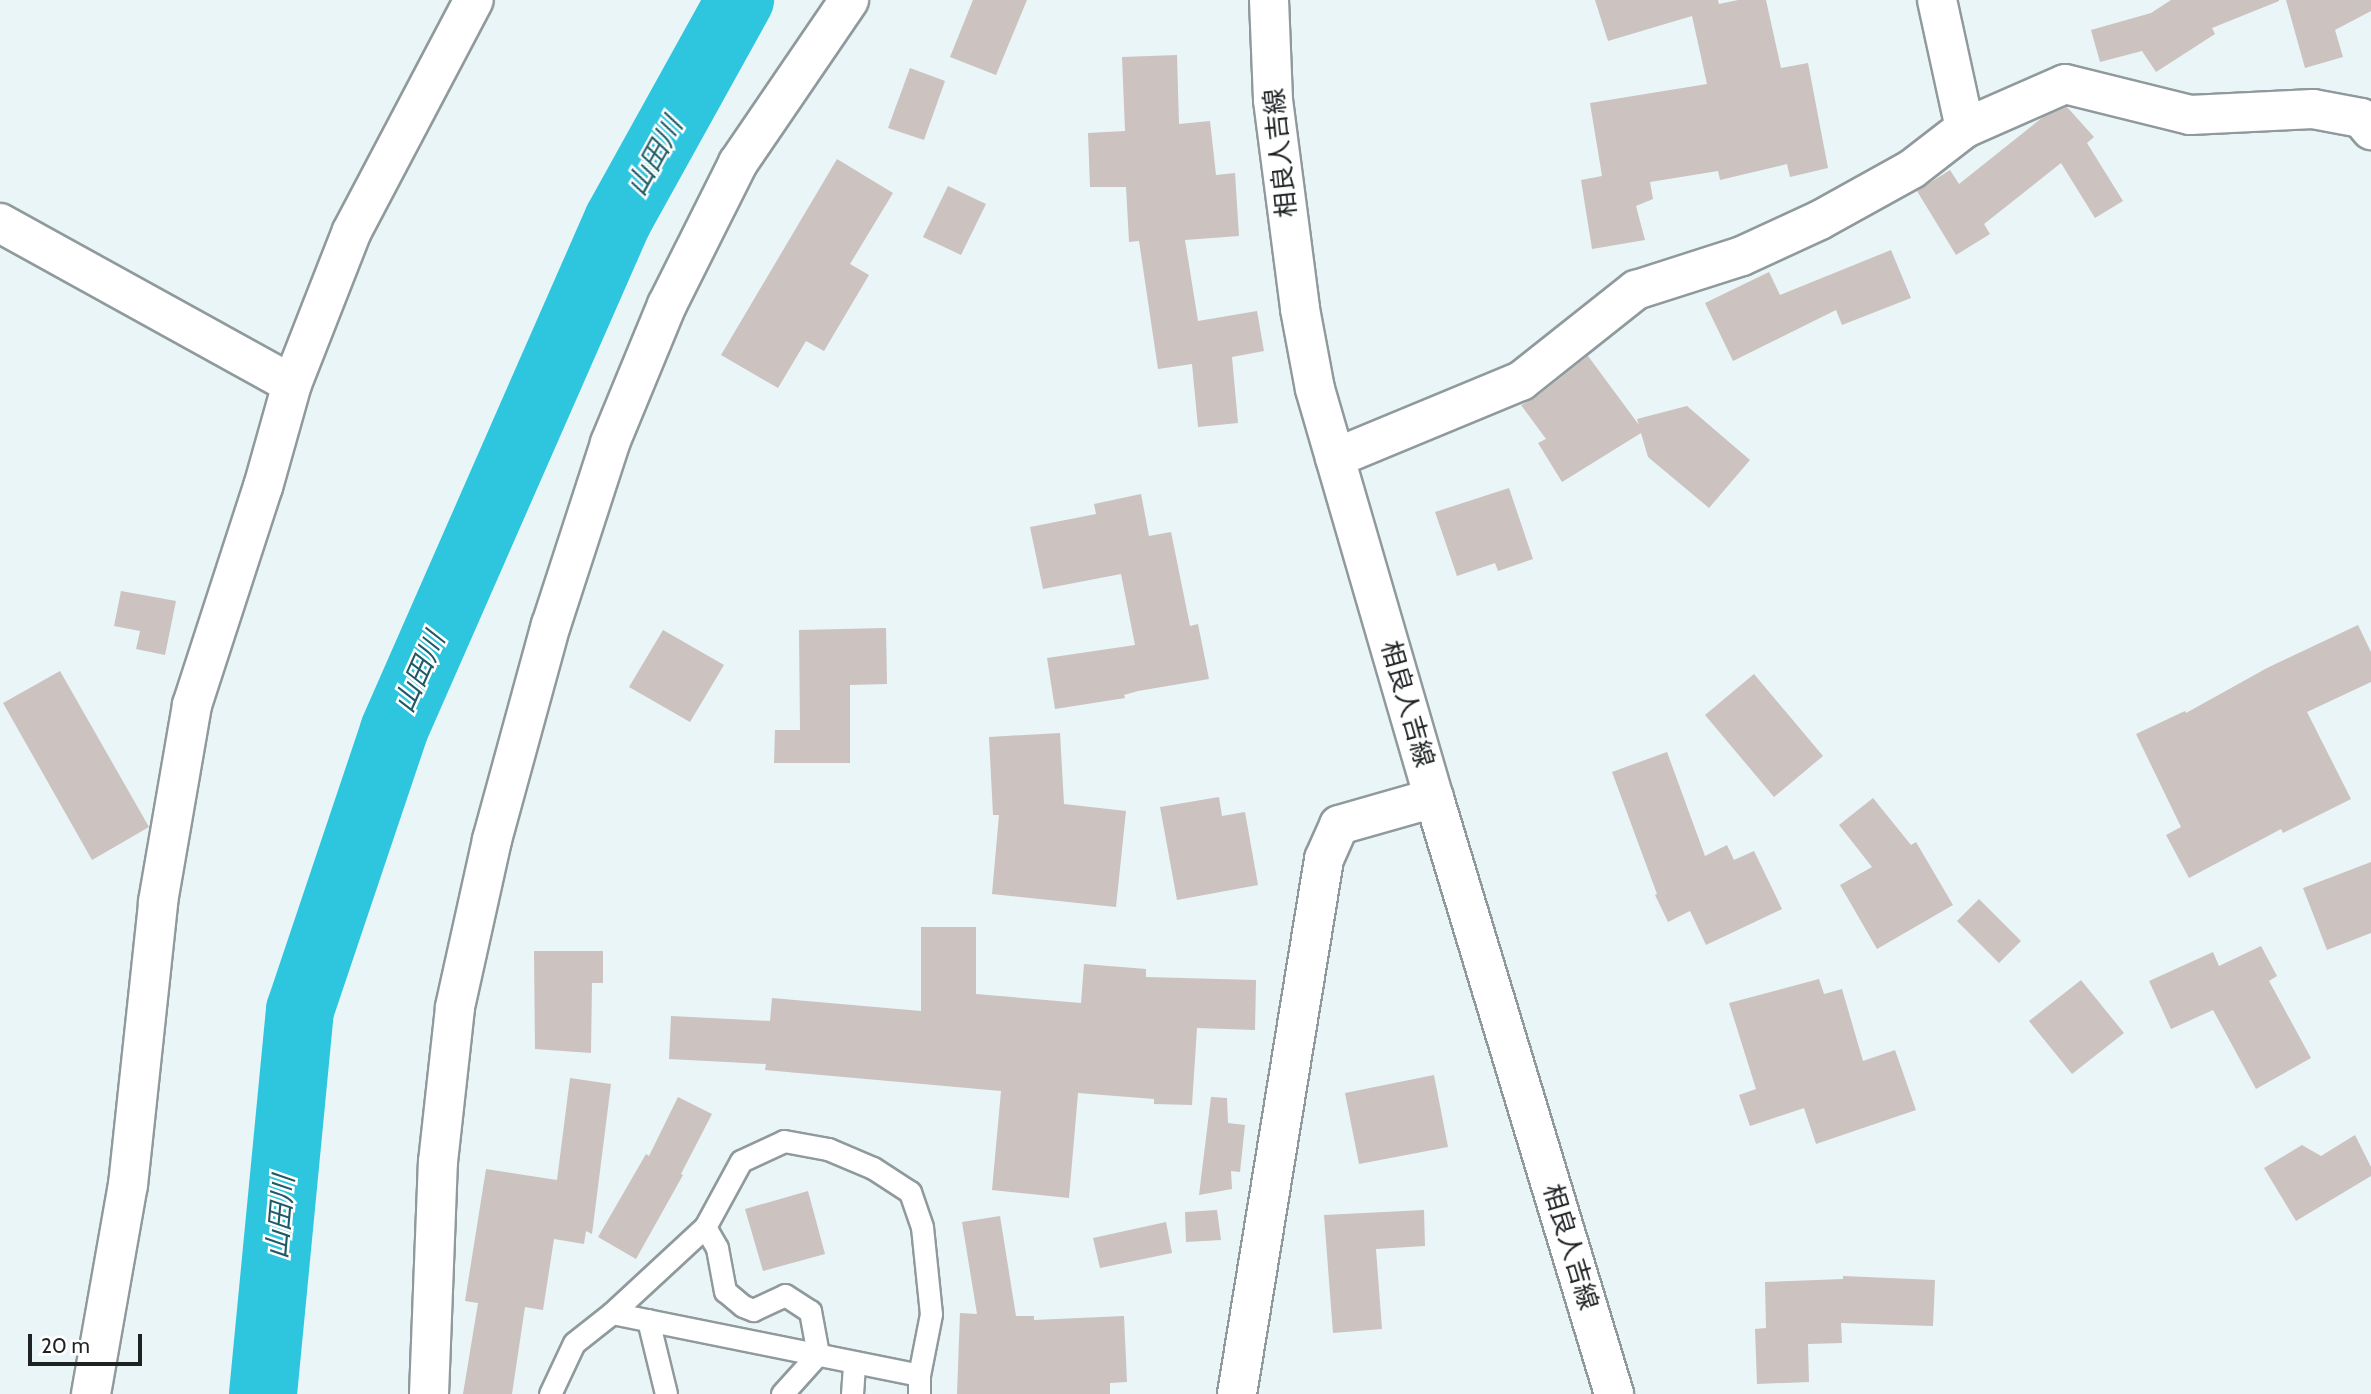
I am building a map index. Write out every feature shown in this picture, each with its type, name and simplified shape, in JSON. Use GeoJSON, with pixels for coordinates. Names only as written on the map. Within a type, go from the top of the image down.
{"type":"FeatureCollection","features":[{"type":"Feature","properties":{"kind":"street"},"geometry":{"type":"LineString","coordinates":[[91,1394],[128,1185],[158,902],[192,705],[263,487],[292,384],[352,231],[474,0]]}},
{"type":"Feature","properties":{"kind":"street"},"geometry":{"type":"LineString","coordinates":[[429,1394],[438,1162],[456,1007],[492,840],[551,625],[610,443],[667,305],[738,163],[849,0]]}},
{"type":"Feature","properties":{"kind":"street","name":"相良人吉線"},"geometry":{"type":"LineString","coordinates":[[1269,0],[1273,100],[1300,309],[1315,389],[1434,798],[1614,1394]]}},
{"type":"Feature","properties":{"kind":"street"},"geometry":{"type":"LineString","coordinates":[[1937,0],[1965,128]]}},
{"type":"Feature","properties":{"kind":"street"},"geometry":{"type":"LineString","coordinates":[[1335,458],[1521,382],[1636,290],[1742,256],[1820,220],[1912,169],[1965,128],[2065,85],[2190,115],[2314,109],[2361,118],[2371,130]]}},
{"type":"Feature","properties":{"kind":"street"},"geometry":{"type":"LineString","coordinates":[[0,223],[292,384]]}},
{"type":"Feature","properties":{"kind":"street"},"geometry":{"type":"LineString","coordinates":[[1237,1394],[1324,859],[1339,825],[1434,798]]}},
{"type":"Feature","properties":{"kind":"lane"},"geometry":{"type":"LineString","coordinates":[[550,1394],[574,1343],[612,1313],[705,1227],[741,1161],[784,1141],[828,1149],[873,1168],[910,1192],[922,1227],[932,1314],[919,1384],[855,1362],[612,1313]]}},
{"type":"Feature","properties":{"kind":"lane"},"geometry":{"type":"LineString","coordinates":[[705,1227],[717,1248],[725,1291],[753,1310],[785,1295],[798,1301],[810,1311],[818,1354]]}},
{"type":"Feature","properties":{"kind":"lane"},"geometry":{"type":"LineString","coordinates":[[648,1320],[666,1394]]}},
{"type":"Feature","properties":{"kind":"lane"},"geometry":{"type":"LineString","coordinates":[[782,1394],[818,1354]]}},
{"type":"Feature","properties":{"kind":"lane"},"geometry":{"type":"LineString","coordinates":[[852,1394],[855,1362]]}},
{"type":"Feature","properties":{"kind":"building"},"geometry":{"type":"Polygon","coordinates":[[[973,0],[1027,0],[996,75],[950,57],[973,0]]]}},
{"type":"Feature","properties":{"kind":"building"},"geometry":{"type":"Polygon","coordinates":[[[1595,0],[1718,0],[1719,4],[1738,0],[1766,0],[1781,68],[1808,63],[1828,168],[1790,177],[1787,164],[1720,180],[1718,171],[1650,182],[1653,199],[1636,206],[1645,240],[1592,249],[1581,180],[1602,176],[1590,103],[1707,84],[1692,16],[1608,41],[1595,0]]]}},
{"type":"Feature","properties":{"kind":"building"},"geometry":{"type":"Polygon","coordinates":[[[2171,0],[2279,1],[2212,28],[2215,34],[2156,72],[2142,51],[2100,62],[2091,30],[2151,13],[2171,0]]]}},
{"type":"Feature","properties":{"kind":"building"},"geometry":{"type":"Polygon","coordinates":[[[2286,0],[2371,0],[2371,11],[2335,30],[2343,57],[2305,68],[2286,0]]]}},
{"type":"Feature","properties":{"kind":"building"},"geometry":{"type":"Polygon","coordinates":[[[1177,55],[1179,124],[1210,121],[1216,175],[1235,173],[1239,236],[1185,240],[1198,321],[1257,311],[1264,351],[1232,357],[1238,423],[1198,427],[1192,364],[1158,369],[1139,241],[1129,242],[1126,187],[1090,187],[1088,133],[1125,131],[1122,57],[1177,55]]]}},
{"type":"Feature","properties":{"kind":"building"},"geometry":{"type":"Polygon","coordinates":[[[910,68],[945,81],[924,140],[888,128],[910,68]]]}},
{"type":"Feature","properties":{"kind":"building"},"geometry":{"type":"Polygon","coordinates":[[[2067,107],[2094,137],[2087,143],[2123,201],[2095,218],[2061,163],[1984,224],[1990,234],[1956,255],[1917,191],[1950,170],[1959,184],[2043,117],[2067,107]]]}},
{"type":"Feature","properties":{"kind":"building"},"geometry":{"type":"Polygon","coordinates":[[[837,159],[893,193],[850,264],[869,275],[824,351],[806,341],[778,388],[721,355],[837,159]]]}},
{"type":"Feature","properties":{"kind":"building"},"geometry":{"type":"Polygon","coordinates":[[[948,186],[986,204],[961,255],[923,237],[948,186]]]}},
{"type":"Feature","properties":{"kind":"building"},"geometry":{"type":"Polygon","coordinates":[[[1891,250],[1911,298],[1842,325],[1836,310],[1733,361],[1705,303],[1769,272],[1780,295],[1891,250]]]}},
{"type":"Feature","properties":{"kind":"building"},"geometry":{"type":"Polygon","coordinates":[[[1588,356],[1639,425],[1637,419],[1687,406],[1750,460],[1709,508],[1648,457],[1641,433],[1562,482],[1538,443],[1546,439],[1521,405],[1535,398],[1588,356]]]}},
{"type":"Feature","properties":{"kind":"building"},"geometry":{"type":"Polygon","coordinates":[[[1509,488],[1533,559],[1498,571],[1495,563],[1457,576],[1435,512],[1509,488]]]}},
{"type":"Feature","properties":{"kind":"building"},"geometry":{"type":"Polygon","coordinates":[[[1141,494],[1149,536],[1171,532],[1190,626],[1198,624],[1209,679],[1138,691],[1124,695],[1125,698],[1055,709],[1047,658],[1135,645],[1121,574],[1043,589],[1030,527],[1096,514],[1094,504],[1141,494]]]}},
{"type":"Feature","properties":{"kind":"building"},"geometry":{"type":"Polygon","coordinates":[[[121,591],[176,601],[165,655],[136,649],[140,631],[114,626],[121,591]]]}},
{"type":"Feature","properties":{"kind":"building"},"geometry":{"type":"Polygon","coordinates":[[[2358,625],[2371,652],[2371,682],[2307,712],[2351,799],[2283,833],[2281,829],[2189,878],[2166,835],[2181,827],[2136,734],[2185,711],[2186,713],[2267,668],[2358,625]]]}},
{"type":"Feature","properties":{"kind":"building"},"geometry":{"type":"Polygon","coordinates":[[[886,628],[887,684],[850,685],[850,763],[774,763],[775,730],[800,730],[799,630],[886,628]]]}},
{"type":"Feature","properties":{"kind":"building"},"geometry":{"type":"Polygon","coordinates":[[[663,630],[724,665],[690,722],[629,687],[663,630]]]}},
{"type":"Feature","properties":{"kind":"building"},"geometry":{"type":"Polygon","coordinates":[[[60,671],[149,827],[92,860],[3,703],[60,671]]]}},
{"type":"Feature","properties":{"kind":"building"},"geometry":{"type":"Polygon","coordinates":[[[1754,674],[1823,756],[1774,797],[1705,715],[1754,674]]]}},
{"type":"Feature","properties":{"kind":"building"},"geometry":{"type":"Polygon","coordinates":[[[1060,733],[1064,804],[1126,811],[1116,907],[992,894],[999,815],[993,815],[989,737],[1060,733]]]}},
{"type":"Feature","properties":{"kind":"building"},"geometry":{"type":"Polygon","coordinates":[[[1667,752],[1705,856],[1727,845],[1734,860],[1754,851],[1782,909],[1706,945],[1690,911],[1668,922],[1655,895],[1657,894],[1612,772],[1667,752]]]}},
{"type":"Feature","properties":{"kind":"building"},"geometry":{"type":"Polygon","coordinates":[[[1219,797],[1222,816],[1245,812],[1258,885],[1177,900],[1160,807],[1219,797]]]}},
{"type":"Feature","properties":{"kind":"building"},"geometry":{"type":"Polygon","coordinates":[[[1873,798],[1911,845],[1916,842],[1953,905],[1877,949],[1840,885],[1872,867],[1839,825],[1873,798]]]}},
{"type":"Feature","properties":{"kind":"building"},"geometry":{"type":"Polygon","coordinates":[[[2371,862],[2371,933],[2327,950],[2303,888],[2371,862]]]}},
{"type":"Feature","properties":{"kind":"building"},"geometry":{"type":"Polygon","coordinates":[[[1979,899],[2021,941],[1999,963],[1957,921],[1979,899]]]}},
{"type":"Feature","properties":{"kind":"building"},"geometry":{"type":"Polygon","coordinates":[[[921,927],[976,927],[976,994],[1081,1003],[1084,964],[1146,969],[1146,977],[1256,980],[1255,1030],[1197,1028],[1192,1105],[1154,1104],[1154,1099],[1078,1093],[1069,1198],[992,1190],[1001,1091],[765,1070],[766,1064],[669,1059],[671,1016],[770,1021],[772,998],[921,1011],[921,927]]]}},
{"type":"Feature","properties":{"kind":"building"},"geometry":{"type":"Polygon","coordinates":[[[2261,946],[2277,976],[2269,981],[2311,1058],[2256,1089],[2213,1010],[2171,1029],[2149,981],[2213,952],[2219,966],[2261,946]]]}},
{"type":"Feature","properties":{"kind":"building"},"geometry":{"type":"Polygon","coordinates":[[[534,951],[603,951],[603,983],[592,983],[591,1053],[535,1049],[534,951]]]}},
{"type":"Feature","properties":{"kind":"building"},"geometry":{"type":"Polygon","coordinates":[[[1819,979],[1824,994],[1842,989],[1863,1061],[1895,1050],[1916,1110],[1816,1144],[1804,1108],[1750,1126],[1739,1095],[1756,1089],[1729,1003],[1819,979]]]}},
{"type":"Feature","properties":{"kind":"building"},"geometry":{"type":"Polygon","coordinates":[[[2081,980],[2124,1033],[2072,1074],[2029,1021],[2081,980]]]}},
{"type":"Feature","properties":{"kind":"building"},"geometry":{"type":"Polygon","coordinates":[[[1434,1075],[1448,1147],[1359,1164],[1345,1093],[1434,1075]]]}},
{"type":"Feature","properties":{"kind":"building"},"geometry":{"type":"Polygon","coordinates":[[[570,1078],[611,1084],[592,1234],[586,1231],[584,1244],[554,1239],[543,1310],[525,1307],[512,1394],[463,1394],[478,1303],[465,1301],[486,1169],[557,1180],[570,1078]]]}},
{"type":"Feature","properties":{"kind":"building"},"geometry":{"type":"Polygon","coordinates":[[[678,1097],[712,1114],[681,1174],[683,1175],[636,1259],[598,1237],[646,1154],[649,1156],[678,1097]]]}},
{"type":"Feature","properties":{"kind":"building"},"geometry":{"type":"Polygon","coordinates":[[[1211,1097],[1227,1098],[1228,1123],[1245,1125],[1240,1172],[1231,1171],[1232,1189],[1199,1195],[1211,1097]]]}},
{"type":"Feature","properties":{"kind":"building"},"geometry":{"type":"Polygon","coordinates":[[[2355,1135],[2371,1167],[2371,1176],[2296,1221],[2264,1168],[2302,1145],[2321,1156],[2355,1135]]]}},
{"type":"Feature","properties":{"kind":"building"},"geometry":{"type":"Polygon","coordinates":[[[808,1191],[825,1254],[763,1271],[745,1209],[808,1191]]]}},
{"type":"Feature","properties":{"kind":"building"},"geometry":{"type":"Polygon","coordinates":[[[1217,1210],[1221,1240],[1186,1242],[1185,1212],[1217,1210]]]}},
{"type":"Feature","properties":{"kind":"building"},"geometry":{"type":"Polygon","coordinates":[[[1424,1210],[1425,1246],[1376,1249],[1382,1329],[1333,1333],[1324,1215],[1424,1210]]]}},
{"type":"Feature","properties":{"kind":"building"},"geometry":{"type":"Polygon","coordinates":[[[1000,1216],[1016,1316],[1034,1316],[1034,1320],[1124,1316],[1127,1382],[1110,1383],[1110,1394],[957,1394],[960,1313],[977,1314],[962,1222],[1000,1216]]]}},
{"type":"Feature","properties":{"kind":"building"},"geometry":{"type":"Polygon","coordinates":[[[1166,1222],[1172,1253],[1100,1268],[1093,1238],[1166,1222]]]}},
{"type":"Feature","properties":{"kind":"building"},"geometry":{"type":"Polygon","coordinates":[[[1843,1276],[1935,1280],[1933,1326],[1841,1323],[1842,1343],[1808,1344],[1809,1382],[1757,1384],[1755,1329],[1766,1328],[1765,1282],[1843,1279],[1843,1276]]]}},
{"type":"Feature","properties":{"kind":"waterway","name":"山田川"},"geometry":{"type":"LineString","coordinates":[[263,1394],[300,1010],[394,730],[618,220],[740,0]]}}]}
